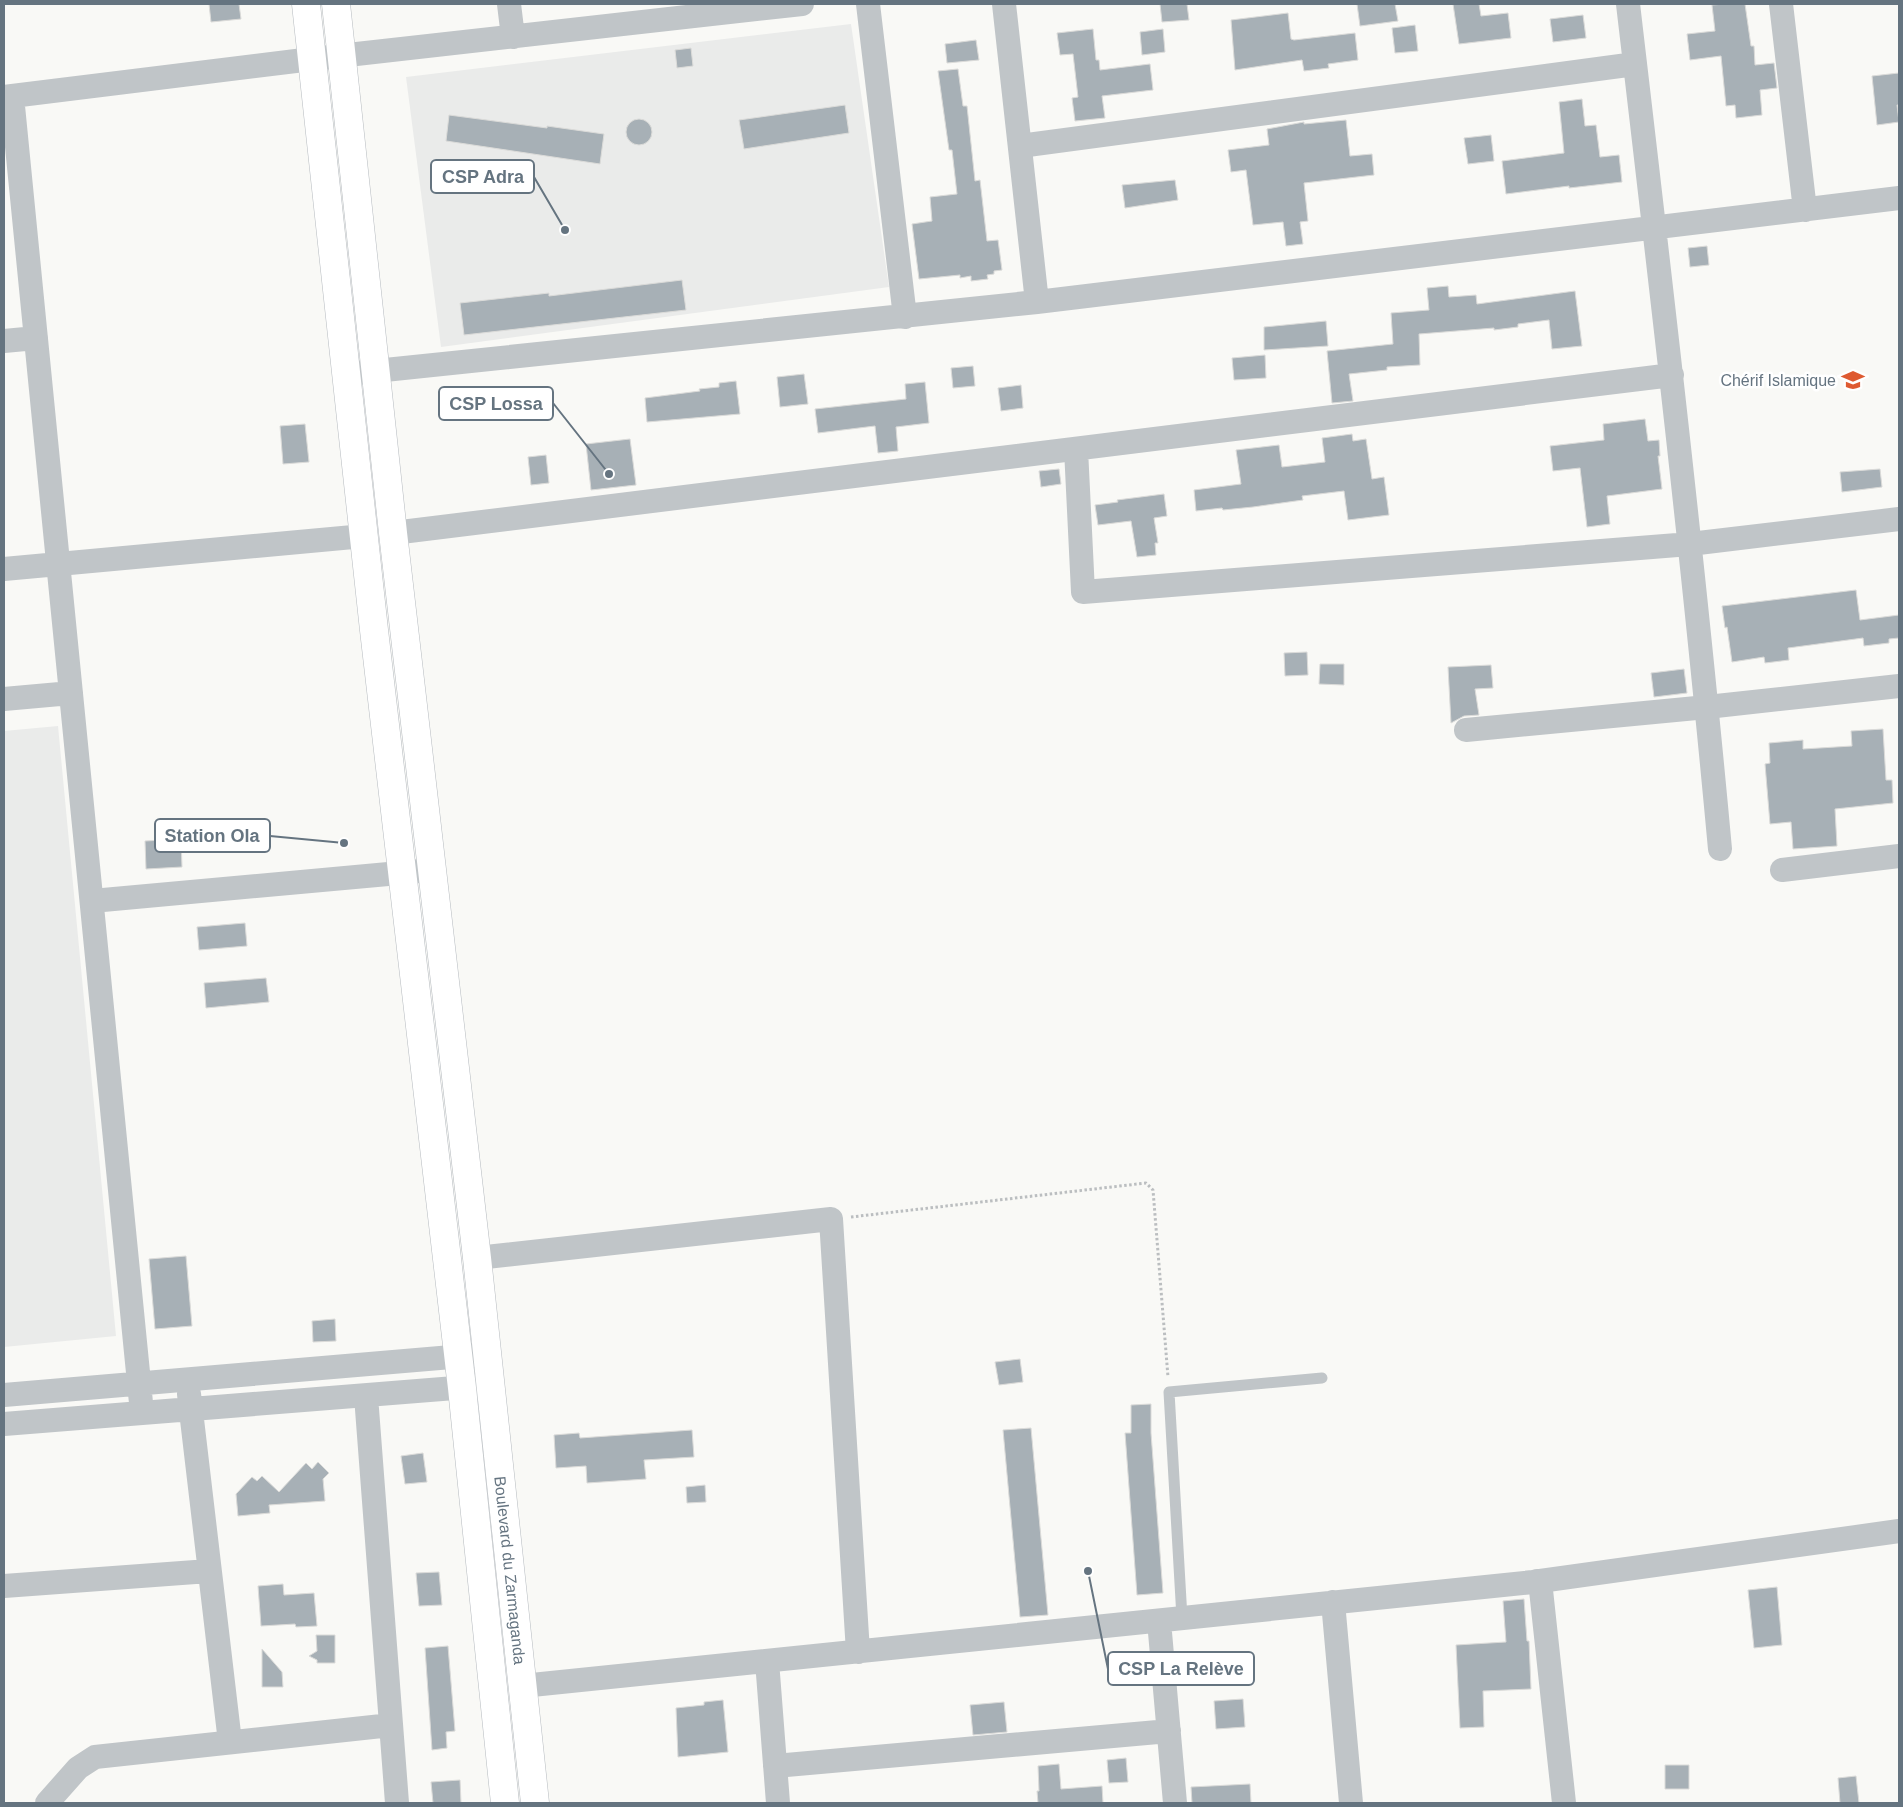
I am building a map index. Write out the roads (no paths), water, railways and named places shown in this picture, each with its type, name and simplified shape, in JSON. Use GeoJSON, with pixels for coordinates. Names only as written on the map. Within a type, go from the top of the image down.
{"type":"FeatureCollection","features":[{"type":"Feature","properties":{"kind":"main road","name":"Boulevard du Zarmaganda"},"geometry":{"type":"LineString","coordinates":[[306,4],[374,630],[459,1358],[505,1803]]}},
{"type":"Feature","properties":{"kind":"main road","name":"Boulevard du Zarmaganda"},"geometry":{"type":"LineString","coordinates":[[336,4],[392,532],[477,1258],[535,1803]]}},
{"type":"Feature","properties":{"kind":"main road"},"geometry":{"type":"LineString","coordinates":[[374,630],[403,624]]}},
{"type":"Feature","properties":{"kind":"street"},"geometry":{"type":"LineString","coordinates":[[509,4],[513,37]]}},
{"type":"Feature","properties":{"kind":"street"},"geometry":{"type":"LineString","coordinates":[[142,1413],[36,338],[8,97],[749,7],[802,4]]}},
{"type":"Feature","properties":{"kind":"street"},"geometry":{"type":"LineString","coordinates":[[868,4],[905,317]]}},
{"type":"Feature","properties":{"kind":"street"},"geometry":{"type":"LineString","coordinates":[[1004,4],[1037,302]]}},
{"type":"Feature","properties":{"kind":"street"},"geometry":{"type":"LineString","coordinates":[[1628,4],[1672,376],[1720,848]]}},
{"type":"Feature","properties":{"kind":"street"},"geometry":{"type":"LineString","coordinates":[[1781,4],[1805,210]]}},
{"type":"Feature","properties":{"kind":"street"},"geometry":{"type":"LineString","coordinates":[[1020,146],[1635,64]]}},
{"type":"Feature","properties":{"kind":"street"},"geometry":{"type":"LineString","coordinates":[[347,374],[905,317],[1899,198]]}},
{"type":"Feature","properties":{"kind":"street"},"geometry":{"type":"LineString","coordinates":[[4,341],[36,338]]}},
{"type":"Feature","properties":{"kind":"street"},"geometry":{"type":"LineString","coordinates":[[392,532],[1672,376]]}},
{"type":"Feature","properties":{"kind":"street"},"geometry":{"type":"LineString","coordinates":[[1076,449],[1084,592],[1690,544],[1899,519]]}},
{"type":"Feature","properties":{"kind":"street"},"geometry":{"type":"LineString","coordinates":[[4,569],[364,536]]}},
{"type":"Feature","properties":{"kind":"street"},"geometry":{"type":"LineString","coordinates":[[1466,730],[1899,686]]}},
{"type":"Feature","properties":{"kind":"street"},"geometry":{"type":"LineString","coordinates":[[4,699],[71,692]]}},
{"type":"Feature","properties":{"kind":"street"},"geometry":{"type":"LineString","coordinates":[[1782,870],[1899,856]]}},
{"type":"Feature","properties":{"kind":"street"},"geometry":{"type":"LineString","coordinates":[[92,901],[432,870]]}},
{"type":"Feature","properties":{"kind":"street"},"geometry":{"type":"LineString","coordinates":[[477,1258],[831,1219],[858,1652]]}},
{"type":"Feature","properties":{"kind":"street"},"geometry":{"type":"LineString","coordinates":[[4,1395],[459,1358],[486,1346]]}},
{"type":"Feature","properties":{"kind":"street"},"geometry":{"type":"LineString","coordinates":[[188,1379],[230,1742]]}},
{"type":"Feature","properties":{"kind":"street"},"geometry":{"type":"LineString","coordinates":[[4,1424],[490,1385]]}},
{"type":"Feature","properties":{"kind":"street"},"geometry":{"type":"LineString","coordinates":[[366,1396],[397,1803]]}},
{"type":"Feature","properties":{"kind":"street"},"geometry":{"type":"LineString","coordinates":[[522,1686],[1537,1581],[1899,1531]]}},
{"type":"Feature","properties":{"kind":"street"},"geometry":{"type":"LineString","coordinates":[[4,1586],[209,1571]]}},
{"type":"Feature","properties":{"kind":"street"},"geometry":{"type":"LineString","coordinates":[[1537,1581],[1541,1590],[1564,1803]]}},
{"type":"Feature","properties":{"kind":"street"},"geometry":{"type":"LineString","coordinates":[[1333,1602],[1351,1803]]}},
{"type":"Feature","properties":{"kind":"street"},"geometry":{"type":"LineString","coordinates":[[1170,1619],[1169,1731],[1175,1803]]}},
{"type":"Feature","properties":{"kind":"street"},"geometry":{"type":"LineString","coordinates":[[767,1661],[778,1803]]}},
{"type":"Feature","properties":{"kind":"street"},"geometry":{"type":"LineString","coordinates":[[47,1803],[78,1768],[95,1758],[391,1725]]}},
{"type":"Feature","properties":{"kind":"street"},"geometry":{"type":"LineString","coordinates":[[775,1766],[1169,1731]]}},
{"type":"Feature","properties":{"kind":"lane"},"geometry":{"type":"LineString","coordinates":[[1170,1619],[1169,1392],[1322,1378]]}},
{"type":"Feature","properties":{"kind":"place","name":"CSP Adra"},"geometry":{"type":"Point","coordinates":[565,230]}},
{"type":"Feature","properties":{"kind":"place","name":"Chérif Islamique"},"geometry":{"type":"Point","coordinates":[1853,380]}},
{"type":"Feature","properties":{"kind":"place","name":"CSP Lossa"},"geometry":{"type":"Point","coordinates":[609,474]}},
{"type":"Feature","properties":{"kind":"place","name":"Station Ola"},"geometry":{"type":"Point","coordinates":[344,843]}},
{"type":"Feature","properties":{"kind":"place","name":"CSP La Relève"},"geometry":{"type":"Point","coordinates":[1088,1571]}}]}
